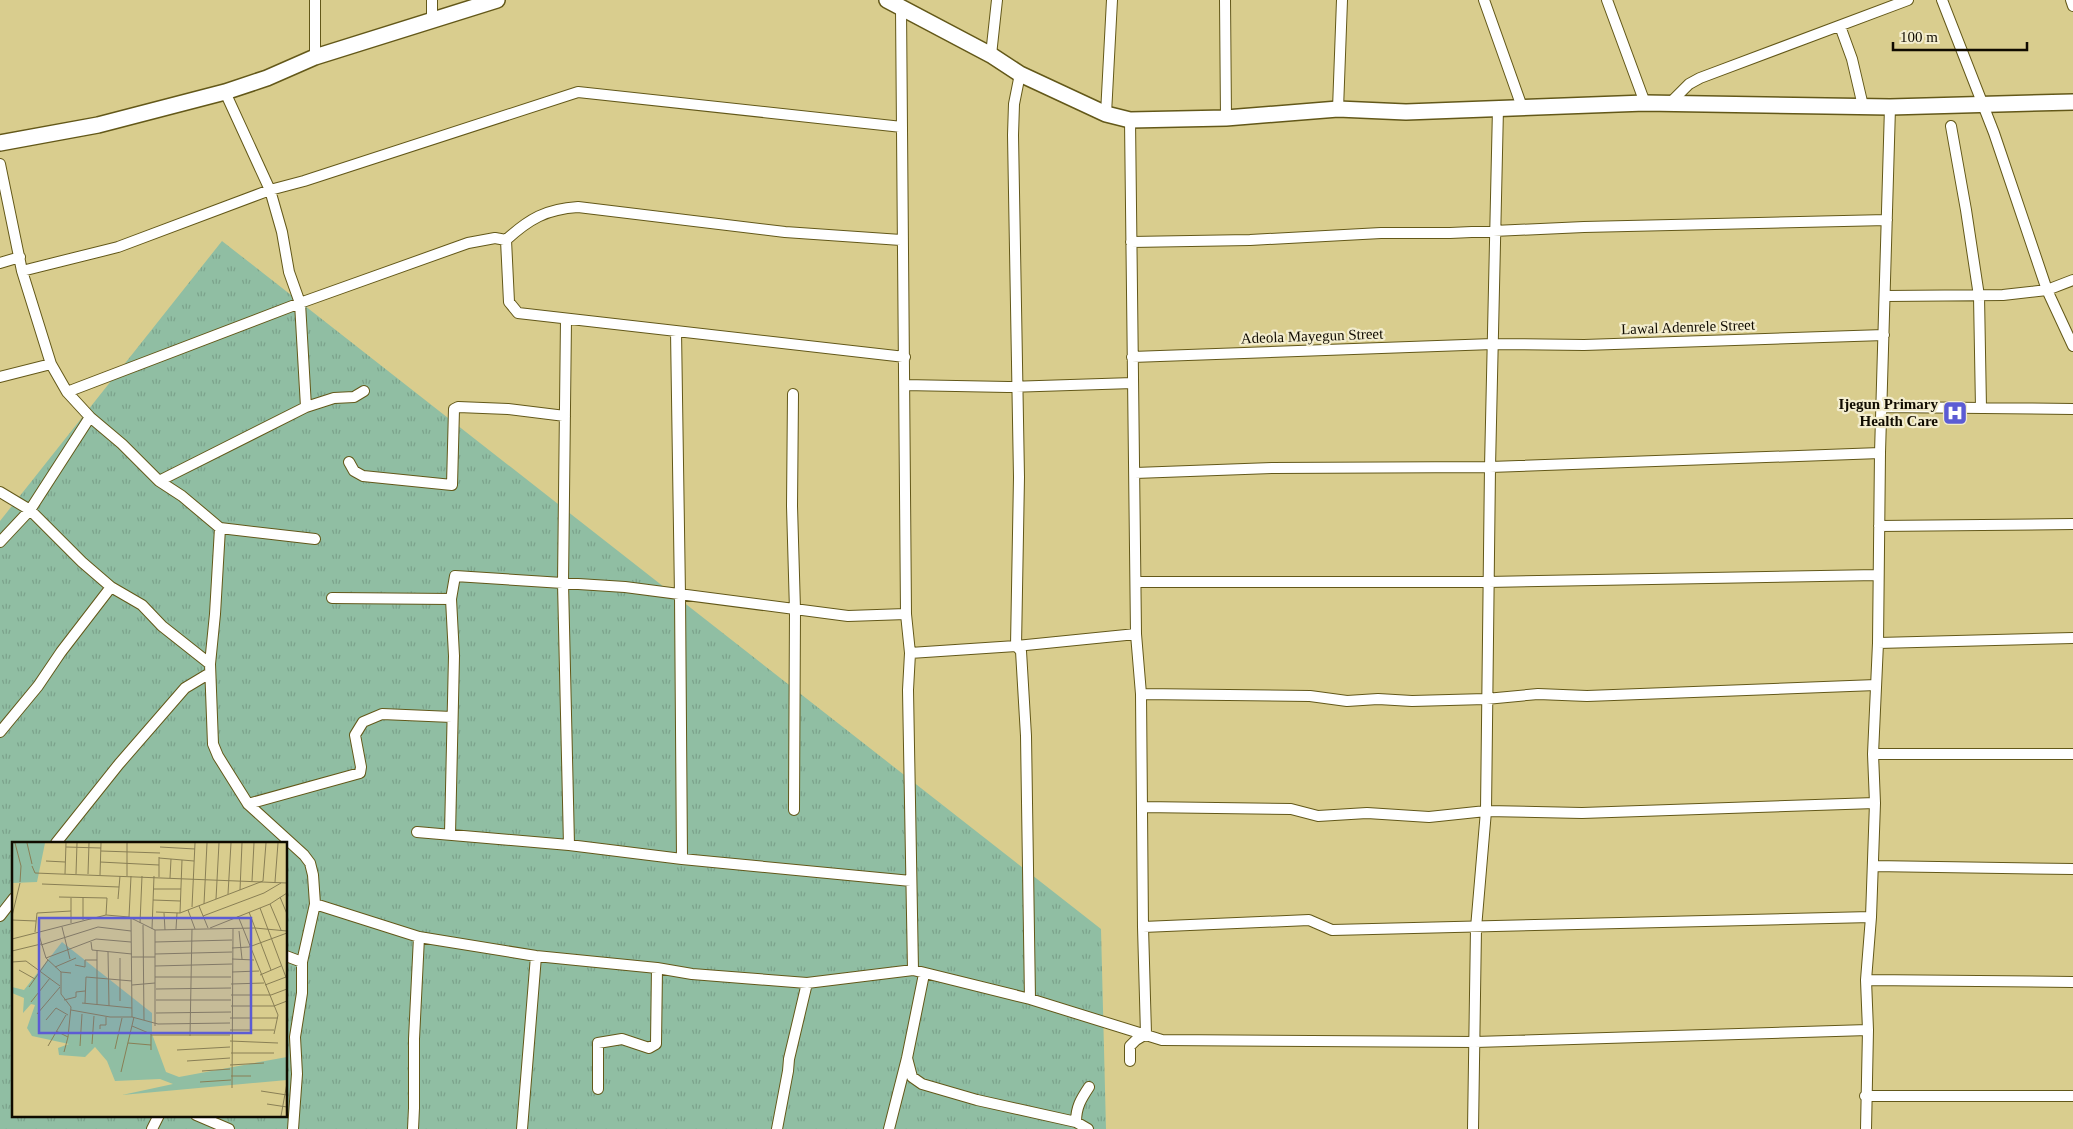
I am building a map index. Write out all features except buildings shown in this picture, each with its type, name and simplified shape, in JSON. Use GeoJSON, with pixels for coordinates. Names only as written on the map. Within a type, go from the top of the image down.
{"type":"FeatureCollection","features":[{"type":"Feature","properties":{"kind":"street"},"geometry":{"type":"LineString","coordinates":[[315,0],[315,57]]}},
{"type":"Feature","properties":{"kind":"street"},"geometry":{"type":"LineString","coordinates":[[432,0],[432,20]]}},
{"type":"Feature","properties":{"kind":"street"},"geometry":{"type":"LineString","coordinates":[[0,143],[98,125],[225,92],[267,78],[315,57],[497,0]]}},
{"type":"Feature","properties":{"kind":"street"},"geometry":{"type":"LineString","coordinates":[[887,0],[991,55],[1020,74],[1106,114],[1130,120],[1226,118],[1338,109],[1406,112],[1522,106],[1646,103],[1890,107],[1983,106],[2073,102]]}},
{"type":"Feature","properties":{"kind":"street"},"geometry":{"type":"LineString","coordinates":[[991,55],[997,0]]}},
{"type":"Feature","properties":{"kind":"street"},"geometry":{"type":"LineString","coordinates":[[1106,114],[1112,0]]}},
{"type":"Feature","properties":{"kind":"street"},"geometry":{"type":"LineString","coordinates":[[1225,0],[1226,118]]}},
{"type":"Feature","properties":{"kind":"street"},"geometry":{"type":"LineString","coordinates":[[1338,109],[1342,0]]}},
{"type":"Feature","properties":{"kind":"street"},"geometry":{"type":"LineString","coordinates":[[1484,0],[1522,106]]}},
{"type":"Feature","properties":{"kind":"street"},"geometry":{"type":"LineString","coordinates":[[1607,0],[1646,103]]}},
{"type":"Feature","properties":{"kind":"street"},"geometry":{"type":"LineString","coordinates":[[1669,104],[1689,84],[1700,78],[1908,0]]}},
{"type":"Feature","properties":{"kind":"street"},"geometry":{"type":"LineString","coordinates":[[1942,0],[1983,106],[2047,290],[2073,346]]}},
{"type":"Feature","properties":{"kind":"street"},"geometry":{"type":"LineString","coordinates":[[2071,0],[2073,6]]}},
{"type":"Feature","properties":{"kind":"street"},"geometry":{"type":"LineString","coordinates":[[901,8],[901,240],[905,357],[906,614],[910,653],[908,690],[913,970]]}},
{"type":"Feature","properties":{"kind":"street"},"geometry":{"type":"LineString","coordinates":[[1840,26],[1852,58],[1863,106]]}},
{"type":"Feature","properties":{"kind":"street"},"geometry":{"type":"LineString","coordinates":[[1020,74],[1014,104],[1012,135],[1019,477],[1016,646],[1021,651],[1026,736],[1030,999]]}},
{"type":"Feature","properties":{"kind":"street"},"geometry":{"type":"LineString","coordinates":[[225,92],[270,190],[282,232],[289,272],[300,304],[306,407]]}},
{"type":"Feature","properties":{"kind":"street"},"geometry":{"type":"LineString","coordinates":[[22,271],[118,247],[270,190],[304,181],[578,92],[902,127]]}},
{"type":"Feature","properties":{"kind":"street"},"geometry":{"type":"LineString","coordinates":[[1866,1129],[1865,1096],[1868,1030],[1866,980],[1871,917],[1875,803],[1873,754],[1878,643],[1880,453],[1890,107]]}},
{"type":"Feature","properties":{"kind":"street"},"geometry":{"type":"LineString","coordinates":[[1474,1129],[1476,928],[1486,811],[1486,699],[1498,108]]}},
{"type":"Feature","properties":{"kind":"street"},"geometry":{"type":"LineString","coordinates":[[1130,120],[1136,634],[1141,694],[1146,1034]]}},
{"type":"Feature","properties":{"kind":"street"},"geometry":{"type":"LineString","coordinates":[[1951,126],[1979,296],[1981,408]]}},
{"type":"Feature","properties":{"kind":"street"},"geometry":{"type":"LineString","coordinates":[[0,164],[22,271],[50,364],[67,392],[90,417],[122,444],[159,481],[182,496],[220,528],[315,539]]}},
{"type":"Feature","properties":{"kind":"street"},"geometry":{"type":"LineString","coordinates":[[67,392],[468,243],[495,238],[506,240],[532,219],[560,208],[578,207],[786,232],[901,240]]}},
{"type":"Feature","properties":{"kind":"street"},"geometry":{"type":"LineString","coordinates":[[1131,242],[1250,240],[1381,233],[1888,220]]}},
{"type":"Feature","properties":{"kind":"street"},"geometry":{"type":"LineString","coordinates":[[506,240],[509,302],[512,309],[518,313],[905,357]]}},
{"type":"Feature","properties":{"kind":"street"},"geometry":{"type":"LineString","coordinates":[[0,263],[20,257]]}},
{"type":"Feature","properties":{"kind":"street"},"geometry":{"type":"LineString","coordinates":[[1886,296],[2004,295],[2047,290],[2073,280]]}},
{"type":"Feature","properties":{"kind":"street"},"geometry":{"type":"LineString","coordinates":[[566,319],[563,583],[568,844]]}},
{"type":"Feature","properties":{"kind":"street"},"geometry":{"type":"LineString","coordinates":[[676,331],[682,859]]}},
{"type":"Feature","properties":{"kind":"street","name":"Lawal Adenrele Street"},"geometry":{"type":"LineString","coordinates":[[1493,344],[1584,345],[1884,335]]}},
{"type":"Feature","properties":{"kind":"street","name":"Adeola Mayegun Street"},"geometry":{"type":"LineString","coordinates":[[1132,357],[1493,344]]}},
{"type":"Feature","properties":{"kind":"street"},"geometry":{"type":"LineString","coordinates":[[0,377],[50,364]]}},
{"type":"Feature","properties":{"kind":"street"},"geometry":{"type":"LineString","coordinates":[[904,385],[1016,387],[1133,383]]}},
{"type":"Feature","properties":{"kind":"street"},"geometry":{"type":"LineString","coordinates":[[159,481],[306,407],[334,398],[354,397],[364,391]]}},
{"type":"Feature","properties":{"kind":"street"},"geometry":{"type":"LineString","coordinates":[[794,394],[792,506],[795,610],[794,810]]}},
{"type":"Feature","properties":{"kind":"street"},"geometry":{"type":"LineString","coordinates":[[349,462],[354,471],[363,476],[452,485],[454,409],[458,407],[508,409],[565,416]]}},
{"type":"Feature","properties":{"kind":"street"},"geometry":{"type":"LineString","coordinates":[[1882,407],[2073,409]]}},
{"type":"Feature","properties":{"kind":"street"},"geometry":{"type":"LineString","coordinates":[[0,542],[30,510],[90,417]]}},
{"type":"Feature","properties":{"kind":"street"},"geometry":{"type":"LineString","coordinates":[[1135,473],[1272,468],[1490,467],[1880,453]]}},
{"type":"Feature","properties":{"kind":"street"},"geometry":{"type":"LineString","coordinates":[[0,492],[30,510],[82,562],[111,587],[142,605],[162,626],[210,668]]}},
{"type":"Feature","properties":{"kind":"street"},"geometry":{"type":"LineString","coordinates":[[1879,526],[2073,524]]}},
{"type":"Feature","properties":{"kind":"street"},"geometry":{"type":"LineString","coordinates":[[220,528],[210,668],[213,744],[218,756],[248,804],[304,855],[310,863],[315,904],[302,962],[302,993],[295,1036],[297,1074],[293,1129]]}},
{"type":"Feature","properties":{"kind":"street"},"geometry":{"type":"LineString","coordinates":[[1136,582],[1488,582],[1878,575]]}},
{"type":"Feature","properties":{"kind":"street"},"geometry":{"type":"LineString","coordinates":[[450,834],[454,656],[451,599],[455,576],[626,587],[848,616],[906,614]]}},
{"type":"Feature","properties":{"kind":"street"},"geometry":{"type":"LineString","coordinates":[[0,732],[38,686],[61,652],[111,587]]}},
{"type":"Feature","properties":{"kind":"street"},"geometry":{"type":"LineString","coordinates":[[332,598],[451,599]]}},
{"type":"Feature","properties":{"kind":"street"},"geometry":{"type":"LineString","coordinates":[[910,653],[1016,646],[1136,634]]}},
{"type":"Feature","properties":{"kind":"street"},"geometry":{"type":"LineString","coordinates":[[1878,643],[2073,638]]}},
{"type":"Feature","properties":{"kind":"street"},"geometry":{"type":"LineString","coordinates":[[57,842],[119,764],[185,688],[210,668]]}},
{"type":"Feature","properties":{"kind":"street"},"geometry":{"type":"LineString","coordinates":[[1141,694],[1310,696],[1347,701],[1366,699],[1412,701],[1486,699],[1538,694],[1587,696],[1876,684]]}},
{"type":"Feature","properties":{"kind":"street"},"geometry":{"type":"LineString","coordinates":[[248,804],[360,773],[361,766],[355,735],[363,722],[382,714],[452,717]]}},
{"type":"Feature","properties":{"kind":"street"},"geometry":{"type":"LineString","coordinates":[[1873,754],[2073,754]]}},
{"type":"Feature","properties":{"kind":"street"},"geometry":{"type":"LineString","coordinates":[[1142,806],[1291,809],[1318,816],[1367,813],[1429,817],[1486,811],[1582,813],[1875,803]]}},
{"type":"Feature","properties":{"kind":"street"},"geometry":{"type":"LineString","coordinates":[[417,832],[568,844],[682,859],[911,881]]}},
{"type":"Feature","properties":{"kind":"street"},"geometry":{"type":"LineString","coordinates":[[1873,866],[2073,869]]}},
{"type":"Feature","properties":{"kind":"street"},"geometry":{"type":"LineString","coordinates":[[0,916],[12,901]]}},
{"type":"Feature","properties":{"kind":"street"},"geometry":{"type":"LineString","coordinates":[[315,904],[419,938],[536,956],[657,968],[692,974],[807,983],[913,970],[1030,999],[1162,1040],[1475,1042],[1868,1030]]}},
{"type":"Feature","properties":{"kind":"street"},"geometry":{"type":"LineString","coordinates":[[1143,927],[1309,920],[1332,930],[1871,917]]}},
{"type":"Feature","properties":{"kind":"street"},"geometry":{"type":"LineString","coordinates":[[413,1129],[414,1039],[419,938]]}},
{"type":"Feature","properties":{"kind":"street"},"geometry":{"type":"LineString","coordinates":[[522,1129],[536,956]]}},
{"type":"Feature","properties":{"kind":"street"},"geometry":{"type":"LineString","coordinates":[[288,957],[302,962]]}},
{"type":"Feature","properties":{"kind":"street"},"geometry":{"type":"LineString","coordinates":[[598,1089],[596,1058],[598,1043],[622,1039],[650,1048],[656,1044],[657,968]]}},
{"type":"Feature","properties":{"kind":"street"},"geometry":{"type":"LineString","coordinates":[[889,1129],[907,1058],[924,974]]}},
{"type":"Feature","properties":{"kind":"street"},"geometry":{"type":"LineString","coordinates":[[1866,980],[2073,982]]}},
{"type":"Feature","properties":{"kind":"street"},"geometry":{"type":"LineString","coordinates":[[777,1129],[791,1045],[807,983]]}},
{"type":"Feature","properties":{"kind":"street"},"geometry":{"type":"LineString","coordinates":[[1130,1060],[1130,1046],[1146,1034]]}},
{"type":"Feature","properties":{"kind":"street"},"geometry":{"type":"LineString","coordinates":[[907,1058],[912,1077],[922,1084],[977,1100],[1076,1122],[1088,1129]]}},
{"type":"Feature","properties":{"kind":"street"},"geometry":{"type":"LineString","coordinates":[[1076,1122],[1076,1110],[1079,1101],[1089,1087]]}},
{"type":"Feature","properties":{"kind":"street"},"geometry":{"type":"LineString","coordinates":[[1865,1096],[2073,1096]]}},
{"type":"Feature","properties":{"kind":"street"},"geometry":{"type":"LineString","coordinates":[[152,1129],[159,1116]]}},
{"type":"Feature","properties":{"kind":"street"},"geometry":{"type":"LineString","coordinates":[[198,1116],[229,1129]]}},
{"type":"Feature","properties":{"kind":"green space"},"geometry":{"type":"Polygon","coordinates":[[[222,241],[1101,929],[1106,1129],[0,1129],[0,521],[222,241]]]}},
{"type":"Feature","properties":{"kind":"place","name":"Ijegun Primary Health Care"},"geometry":{"type":"Point","coordinates":[1955,413]}}]}
